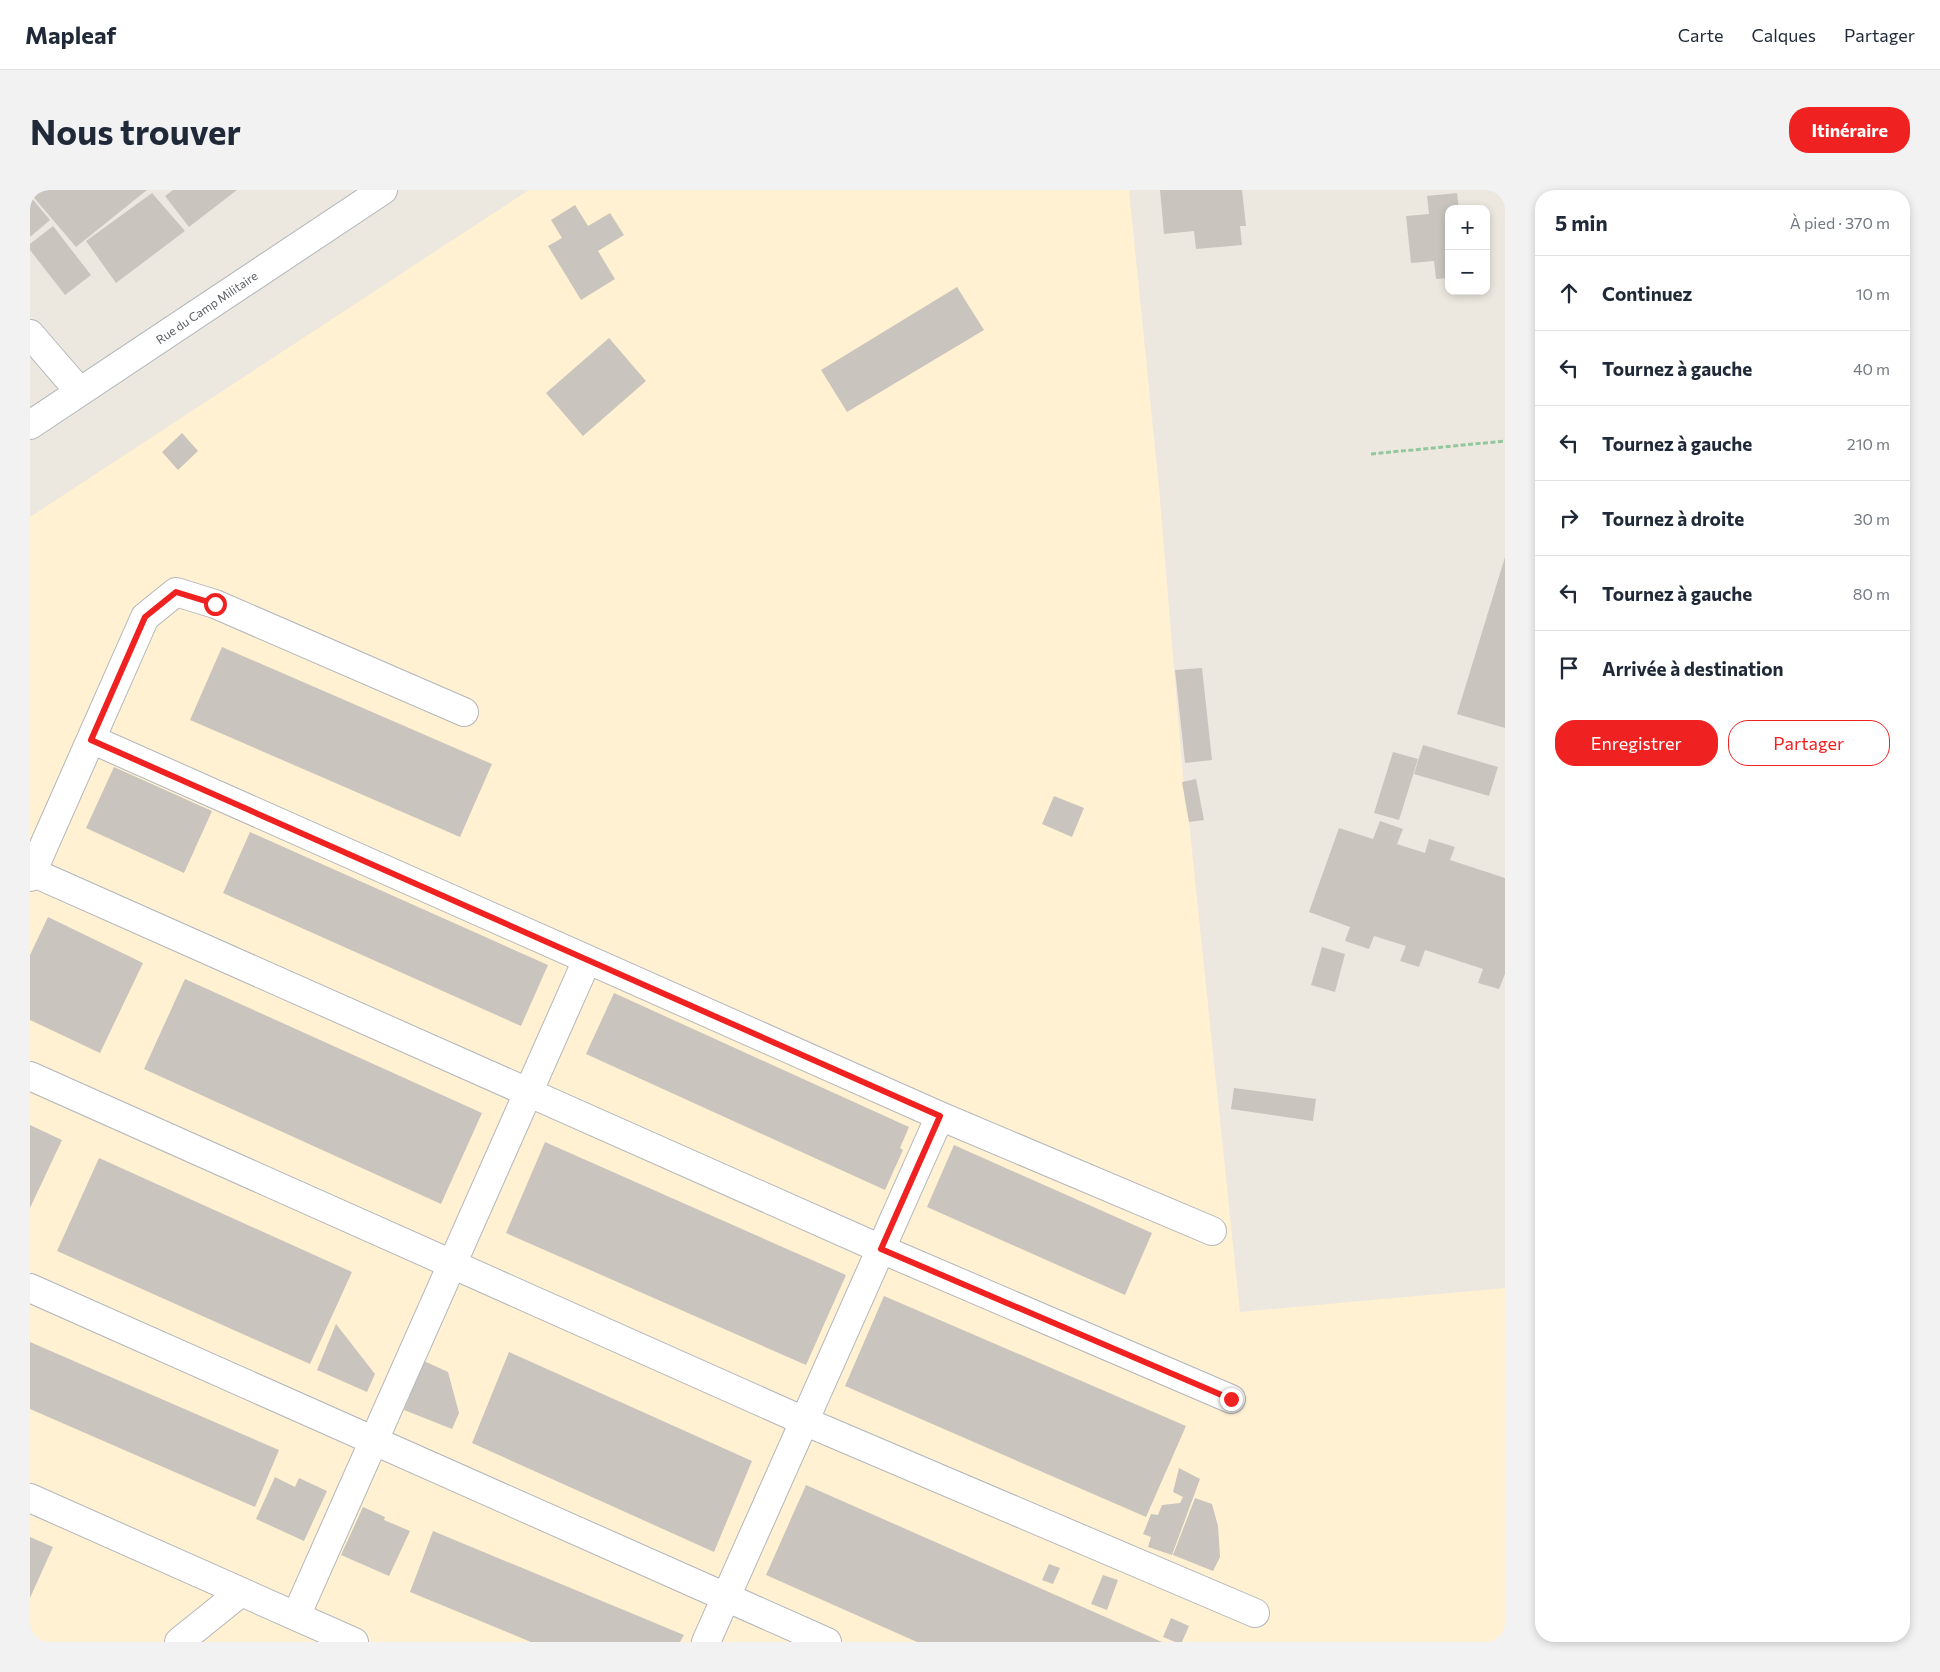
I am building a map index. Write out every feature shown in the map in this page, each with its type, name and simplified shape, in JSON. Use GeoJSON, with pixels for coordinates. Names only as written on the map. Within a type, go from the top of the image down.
{"type":"FeatureCollection","features":[{"type":"Feature","properties":{"kind":"street","name":"Rue du Camp Militaire"},"geometry":{"type":"LineString","coordinates":[[30,425],[377,191]]}},
{"type":"Feature","properties":{"kind":"street"},"geometry":{"type":"LineString","coordinates":[[30,334],[80,392]]}},
{"type":"Feature","properties":{"kind":"street"},"geometry":{"type":"LineString","coordinates":[[464,712],[215,604],[176,592],[145,617],[31,874],[881,1249],[1231,1399]]}},
{"type":"Feature","properties":{"kind":"street"},"geometry":{"type":"LineString","coordinates":[[91,740],[940,1116],[1212,1231]]}},
{"type":"Feature","properties":{"kind":"street"},"geometry":{"type":"LineString","coordinates":[[296,1616],[587,960]]}},
{"type":"Feature","properties":{"kind":"street"},"geometry":{"type":"LineString","coordinates":[[30,1076],[804,1421],[1255,1613]]}},
{"type":"Feature","properties":{"kind":"street"},"geometry":{"type":"LineString","coordinates":[[706,1642],[940,1116]]}},
{"type":"Feature","properties":{"kind":"street"},"geometry":{"type":"LineString","coordinates":[[30,1288],[827,1642]]}},
{"type":"Feature","properties":{"kind":"street"},"geometry":{"type":"LineString","coordinates":[[30,1498],[347,1640]]}},
{"type":"Feature","properties":{"kind":"street"},"geometry":{"type":"LineString","coordinates":[[178,1642],[241,1592]]}},
{"type":"Feature","properties":{"kind":"path"},"geometry":{"type":"LineString","coordinates":[[1371,454],[1505,441]]}},
{"type":"Feature","properties":{"kind":"shaded area"},"geometry":{"type":"Polygon","coordinates":[[[529,190],[1129,190],[1159,488],[1185,801],[1189,822],[1240,1312],[1505,1288],[1505,1642],[30,1642],[30,517],[529,190]]]}},
{"type":"Feature","properties":{"kind":"building"},"geometry":{"type":"Polygon","coordinates":[[[30,190],[147,190],[76,247],[30,193],[30,190]]]}},
{"type":"Feature","properties":{"kind":"building"},"geometry":{"type":"Polygon","coordinates":[[[173,190],[237,190],[189,227],[165,196],[173,190]]]}},
{"type":"Feature","properties":{"kind":"building"},"geometry":{"type":"Polygon","coordinates":[[[1160,190],[1242,190],[1246,226],[1240,226],[1242,245],[1196,249],[1194,231],[1164,234],[1160,190]]]}},
{"type":"Feature","properties":{"kind":"building"},"geometry":{"type":"Polygon","coordinates":[[[152,193],[185,231],[116,283],[86,241],[152,193]]]}},
{"type":"Feature","properties":{"kind":"building"},"geometry":{"type":"Polygon","coordinates":[[[1457,193],[1458,205],[1445,205],[1445,278],[1436,279],[1434,261],[1411,263],[1406,216],[1429,214],[1427,196],[1457,193]]]}},
{"type":"Feature","properties":{"kind":"building"},"geometry":{"type":"Polygon","coordinates":[[[30,196],[50,220],[30,237],[30,196]]]}},
{"type":"Feature","properties":{"kind":"building"},"geometry":{"type":"Polygon","coordinates":[[[575,205],[588,226],[610,213],[624,235],[598,251],[615,279],[581,300],[548,246],[562,238],[551,220],[575,205]]]}},
{"type":"Feature","properties":{"kind":"building"},"geometry":{"type":"Polygon","coordinates":[[[53,226],[91,275],[65,295],[30,250],[30,244],[53,226]]]}},
{"type":"Feature","properties":{"kind":"building"},"geometry":{"type":"Polygon","coordinates":[[[957,287],[984,330],[847,412],[821,370],[957,287]]]}},
{"type":"Feature","properties":{"kind":"building"},"geometry":{"type":"Polygon","coordinates":[[[609,338],[646,381],[583,436],[546,393],[609,338]]]}},
{"type":"Feature","properties":{"kind":"building"},"geometry":{"type":"Polygon","coordinates":[[[182,433],[198,451],[178,470],[162,452],[182,433]]]}},
{"type":"Feature","properties":{"kind":"building"},"geometry":{"type":"Polygon","coordinates":[[[1505,557],[1505,728],[1457,714],[1505,557]]]}},
{"type":"Feature","properties":{"kind":"building"},"geometry":{"type":"Polygon","coordinates":[[[222,647],[492,764],[460,837],[190,720],[222,647]]]}},
{"type":"Feature","properties":{"kind":"building"},"geometry":{"type":"Polygon","coordinates":[[[1202,668],[1212,760],[1185,763],[1175,670],[1202,668]]]}},
{"type":"Feature","properties":{"kind":"building"},"geometry":{"type":"Polygon","coordinates":[[[1423,745],[1498,767],[1489,796],[1414,774],[1423,745]]]}},
{"type":"Feature","properties":{"kind":"building"},"geometry":{"type":"Polygon","coordinates":[[[1393,752],[1418,759],[1399,820],[1374,813],[1393,752]]]}},
{"type":"Feature","properties":{"kind":"building"},"geometry":{"type":"Polygon","coordinates":[[[114,767],[212,811],[184,873],[86,828],[114,767]]]}},
{"type":"Feature","properties":{"kind":"building"},"geometry":{"type":"Polygon","coordinates":[[[1196,779],[1204,820],[1189,822],[1182,782],[1196,779]]]}},
{"type":"Feature","properties":{"kind":"building"},"geometry":{"type":"Polygon","coordinates":[[[1054,796],[1084,808],[1072,837],[1042,824],[1054,796]]]}},
{"type":"Feature","properties":{"kind":"building"},"geometry":{"type":"Polygon","coordinates":[[[1380,821],[1403,829],[1397,844],[1425,853],[1429,839],[1455,847],[1450,860],[1505,878],[1505,974],[1499,989],[1478,983],[1483,969],[1425,950],[1419,967],[1400,961],[1406,946],[1374,936],[1369,949],[1345,941],[1350,927],[1309,912],[1339,828],[1373,839],[1380,821]]]}},
{"type":"Feature","properties":{"kind":"building"},"geometry":{"type":"Polygon","coordinates":[[[250,832],[548,965],[521,1026],[223,893],[250,832]]]}},
{"type":"Feature","properties":{"kind":"building"},"geometry":{"type":"Polygon","coordinates":[[[48,917],[143,963],[100,1053],[30,1020],[30,955],[48,917]]]}},
{"type":"Feature","properties":{"kind":"building"},"geometry":{"type":"Polygon","coordinates":[[[1322,947],[1345,954],[1335,992],[1311,985],[1322,947]]]}},
{"type":"Feature","properties":{"kind":"building"},"geometry":{"type":"Polygon","coordinates":[[[185,979],[482,1113],[441,1204],[144,1069],[185,979]]]}},
{"type":"Feature","properties":{"kind":"building"},"geometry":{"type":"Polygon","coordinates":[[[614,993],[909,1127],[900,1148],[903,1150],[885,1190],[586,1054],[614,993]]]}},
{"type":"Feature","properties":{"kind":"building"},"geometry":{"type":"Polygon","coordinates":[[[1234,1088],[1316,1099],[1313,1121],[1231,1109],[1234,1088]]]}},
{"type":"Feature","properties":{"kind":"building"},"geometry":{"type":"Polygon","coordinates":[[[30,1125],[62,1140],[30,1208],[30,1125]]]}},
{"type":"Feature","properties":{"kind":"building"},"geometry":{"type":"Polygon","coordinates":[[[545,1142],[846,1275],[806,1365],[506,1233],[545,1142]]]}},
{"type":"Feature","properties":{"kind":"building"},"geometry":{"type":"Polygon","coordinates":[[[954,1145],[1152,1233],[1125,1295],[927,1207],[954,1145]]]}},
{"type":"Feature","properties":{"kind":"building"},"geometry":{"type":"Polygon","coordinates":[[[99,1158],[352,1272],[310,1364],[57,1251],[99,1158]]]}},
{"type":"Feature","properties":{"kind":"building"},"geometry":{"type":"Polygon","coordinates":[[[884,1296],[1186,1426],[1146,1517],[845,1386],[884,1296]]]}},
{"type":"Feature","properties":{"kind":"building"},"geometry":{"type":"Polygon","coordinates":[[[336,1324],[375,1374],[367,1392],[317,1370],[336,1324]]]}},
{"type":"Feature","properties":{"kind":"building"},"geometry":{"type":"Polygon","coordinates":[[[30,1342],[279,1450],[255,1507],[30,1409],[30,1342]]]}},
{"type":"Feature","properties":{"kind":"building"},"geometry":{"type":"Polygon","coordinates":[[[509,1352],[752,1461],[714,1552],[472,1443],[509,1352]]]}},
{"type":"Feature","properties":{"kind":"building"},"geometry":{"type":"Polygon","coordinates":[[[424,1361],[448,1372],[459,1413],[452,1429],[404,1410],[424,1361]]]}},
{"type":"Feature","properties":{"kind":"building"},"geometry":{"type":"Polygon","coordinates":[[[1179,1468],[1200,1479],[1172,1555],[1148,1547],[1151,1537],[1143,1534],[1151,1514],[1158,1515],[1162,1505],[1180,1503],[1183,1497],[1173,1492],[1179,1468]]]}},
{"type":"Feature","properties":{"kind":"building"},"geometry":{"type":"Polygon","coordinates":[[[275,1477],[295,1487],[299,1478],[327,1491],[304,1541],[256,1519],[275,1477]]]}},
{"type":"Feature","properties":{"kind":"building"},"geometry":{"type":"Polygon","coordinates":[[[806,1485],[1162,1642],[917,1642],[766,1575],[806,1485]]]}},
{"type":"Feature","properties":{"kind":"building"},"geometry":{"type":"Polygon","coordinates":[[[1195,1498],[1212,1504],[1218,1526],[1220,1557],[1213,1571],[1173,1555],[1195,1498]]]}},
{"type":"Feature","properties":{"kind":"building"},"geometry":{"type":"Polygon","coordinates":[[[363,1507],[385,1517],[384,1520],[410,1531],[389,1576],[341,1555],[363,1507]]]}},
{"type":"Feature","properties":{"kind":"building"},"geometry":{"type":"Polygon","coordinates":[[[433,1531],[684,1635],[680,1642],[531,1642],[410,1592],[433,1531]]]}},
{"type":"Feature","properties":{"kind":"building"},"geometry":{"type":"Polygon","coordinates":[[[30,1537],[53,1547],[30,1598],[30,1537]]]}},
{"type":"Feature","properties":{"kind":"building"},"geometry":{"type":"Polygon","coordinates":[[[1049,1564],[1060,1568],[1053,1584],[1042,1580],[1049,1564]]]}},
{"type":"Feature","properties":{"kind":"building"},"geometry":{"type":"Polygon","coordinates":[[[1103,1575],[1118,1580],[1107,1610],[1091,1604],[1103,1575]]]}},
{"type":"Feature","properties":{"kind":"building"},"geometry":{"type":"Polygon","coordinates":[[[1171,1618],[1189,1626],[1182,1642],[1175,1642],[1163,1637],[1171,1618]]]}},
{"type":"Feature","properties":{"kind":"route"},"geometry":{"type":"LineString","coordinates":[[215,604],[176,592],[145,617],[91,740],[940,1116],[881,1249],[1231,1399]]}}]}
